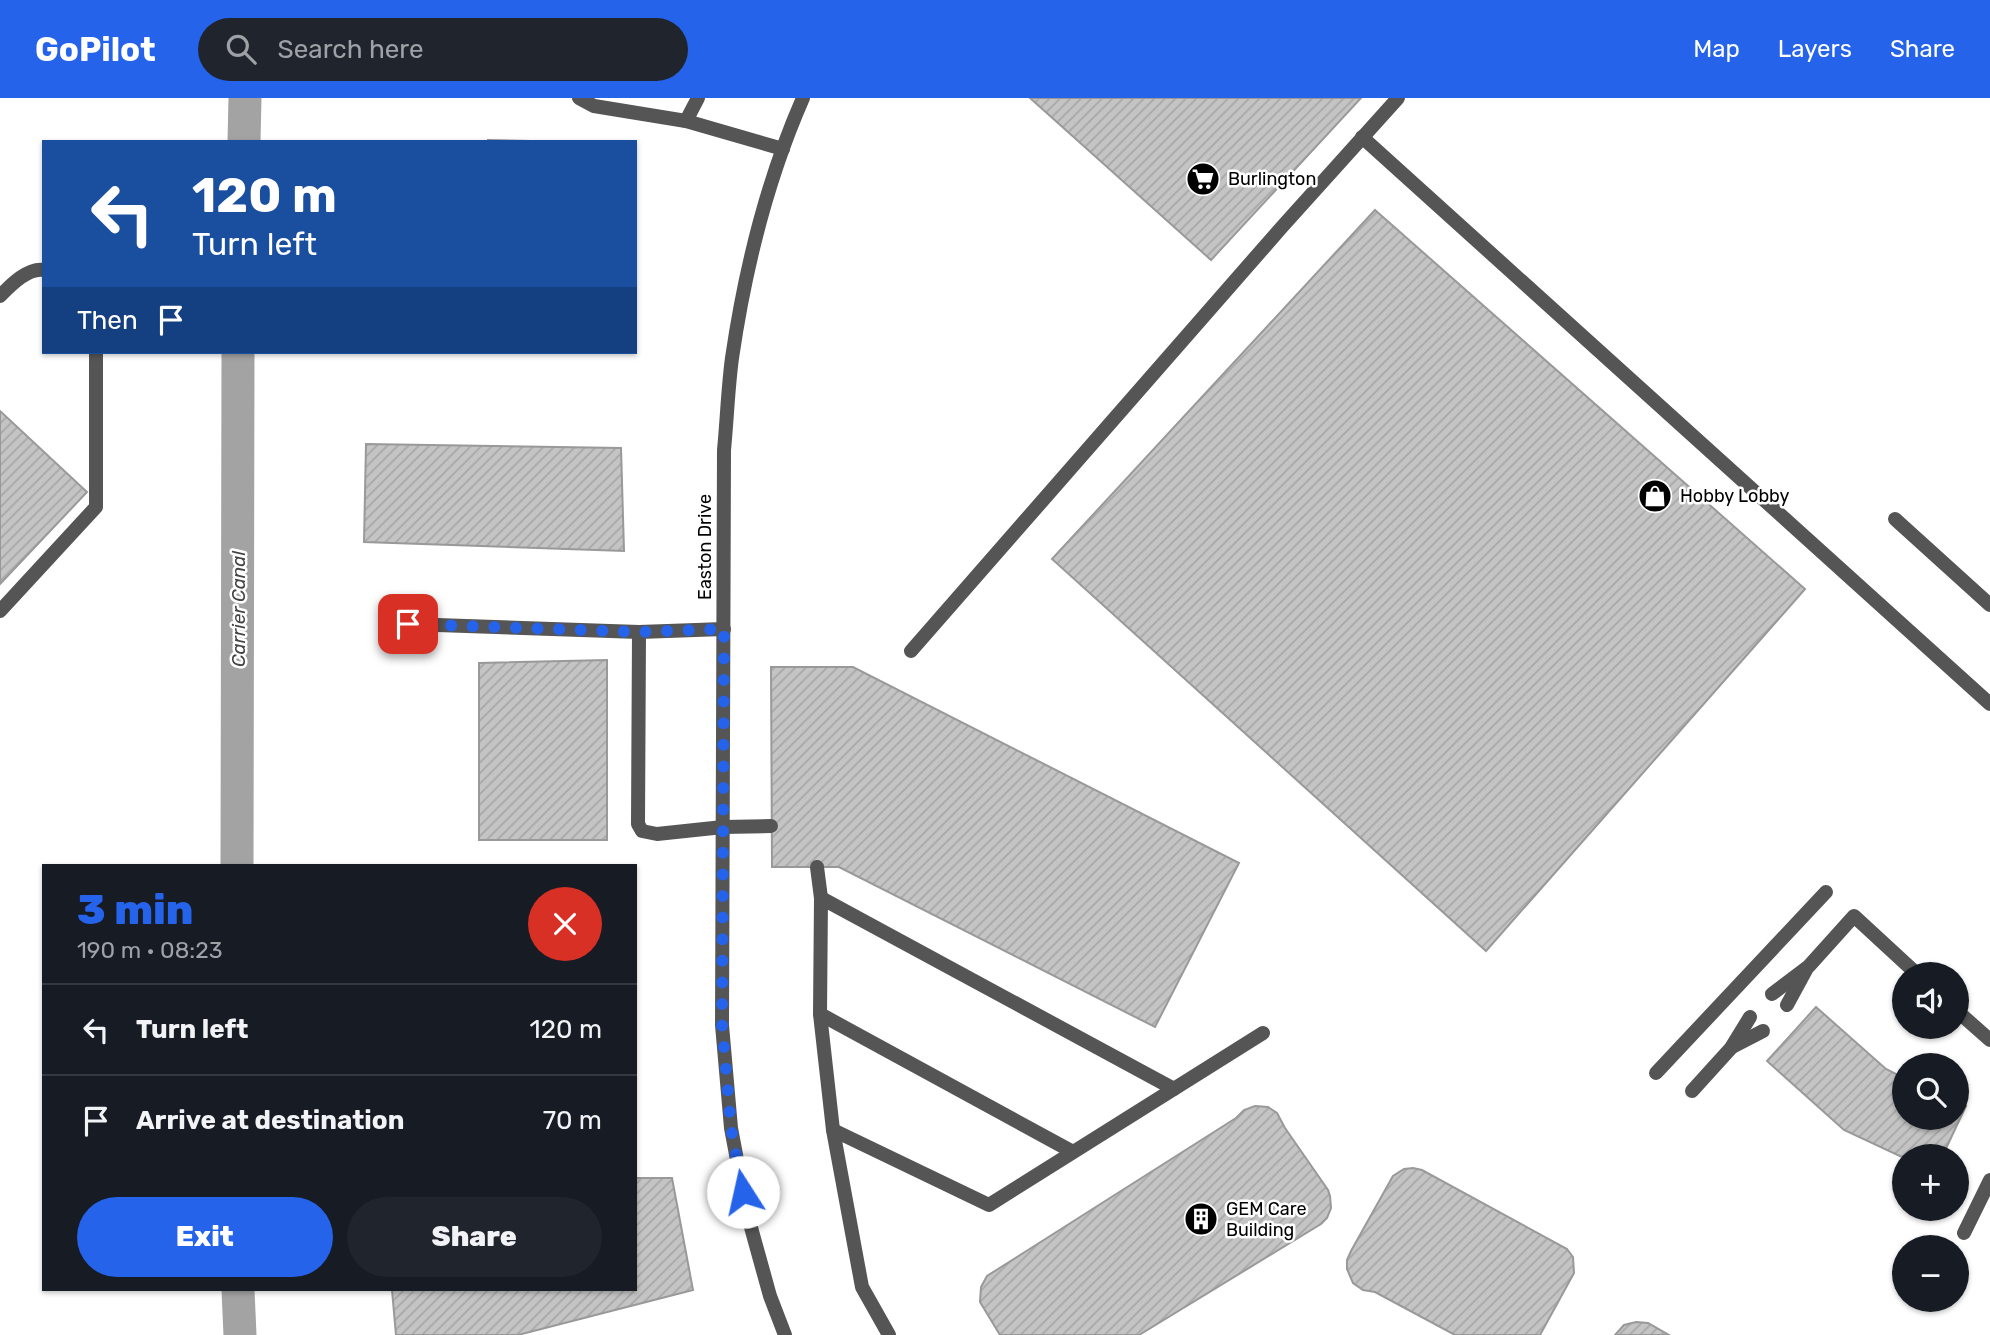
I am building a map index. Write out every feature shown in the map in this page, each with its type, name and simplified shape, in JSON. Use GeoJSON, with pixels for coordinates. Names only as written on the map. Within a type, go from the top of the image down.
{"type":"FeatureCollection","features":[{"type":"Feature","properties":{"kind":"street"},"geometry":{"type":"LineString","coordinates":[[579,98],[594,106],[686,121],[783,149]]}},
{"type":"Feature","properties":{"kind":"street"},"geometry":{"type":"LineString","coordinates":[[686,121],[698,98]]}},
{"type":"Feature","properties":{"kind":"street","name":"Easton Drive"},"geometry":{"type":"LineString","coordinates":[[785,1335],[770,1296],[747,1213],[731,1128],[722,1025],[724,450],[732,361],[743,291],[764,205],[803,98]]}},
{"type":"Feature","properties":{"kind":"street"},"geometry":{"type":"LineString","coordinates":[[911,651],[1398,98]]}},
{"type":"Feature","properties":{"kind":"street"},"geometry":{"type":"LineString","coordinates":[[1362,137],[1990,704]]}},
{"type":"Feature","properties":{"kind":"street"},"geometry":{"type":"LineString","coordinates":[[0,296],[12,284],[37,269],[42,270]]}},
{"type":"Feature","properties":{"kind":"street"},"geometry":{"type":"LineString","coordinates":[[0,611],[96,507],[96,354]]}},
{"type":"Feature","properties":{"kind":"street"},"geometry":{"type":"LineString","coordinates":[[1895,519],[1990,606]]}},
{"type":"Feature","properties":{"kind":"street"},"geometry":{"type":"LineString","coordinates":[[408,624],[639,632],[724,629]]}},
{"type":"Feature","properties":{"kind":"street"},"geometry":{"type":"LineString","coordinates":[[639,632],[638,824],[642,831],[657,834],[723,827],[771,826]]}},
{"type":"Feature","properties":{"kind":"street"},"geometry":{"type":"LineString","coordinates":[[817,867],[821,898],[820,1014],[833,1130],[862,1287],[889,1335]]}},
{"type":"Feature","properties":{"kind":"street"},"geometry":{"type":"LineString","coordinates":[[1656,1073],[1826,892]]}},
{"type":"Feature","properties":{"kind":"street"},"geometry":{"type":"LineString","coordinates":[[821,898],[1174,1089]]}},
{"type":"Feature","properties":{"kind":"street"},"geometry":{"type":"LineString","coordinates":[[1772,994],[1809,966],[1854,916],[1904,962]]}},
{"type":"Feature","properties":{"kind":"street"},"geometry":{"type":"LineString","coordinates":[[1787,1004],[1809,966]]}},
{"type":"Feature","properties":{"kind":"street"},"geometry":{"type":"LineString","coordinates":[[820,1014],[1073,1152]]}},
{"type":"Feature","properties":{"kind":"street"},"geometry":{"type":"LineString","coordinates":[[1692,1091],[1731,1048],[1751,1017]]}},
{"type":"Feature","properties":{"kind":"street"},"geometry":{"type":"LineString","coordinates":[[1969,1021],[1990,1040]]}},
{"type":"Feature","properties":{"kind":"street"},"geometry":{"type":"LineString","coordinates":[[1731,1048],[1763,1031]]}},
{"type":"Feature","properties":{"kind":"street"},"geometry":{"type":"LineString","coordinates":[[833,1130],[989,1205],[1263,1033]]}},
{"type":"Feature","properties":{"kind":"street"},"geometry":{"type":"LineString","coordinates":[[1964,1233],[1990,1180]]}},
{"type":"Feature","properties":{"kind":"building","name":"Burlington"},"geometry":{"type":"Polygon","coordinates":[[[1030,98],[1361,98],[1211,260],[1030,98]]]}},
{"type":"Feature","properties":{"kind":"building"},"geometry":{"type":"Polygon","coordinates":[[[1375,210],[1805,589],[1486,951],[1052,559],[1375,210]]]}},
{"type":"Feature","properties":{"kind":"building"},"geometry":{"type":"Polygon","coordinates":[[[0,411],[87,492],[0,584],[0,411]]]}},
{"type":"Feature","properties":{"kind":"building"},"geometry":{"type":"Polygon","coordinates":[[[366,444],[621,448],[624,551],[364,542],[366,444]]]}},
{"type":"Feature","properties":{"kind":"building"},"geometry":{"type":"Polygon","coordinates":[[[607,660],[607,840],[479,840],[479,663],[607,660]]]}},
{"type":"Feature","properties":{"kind":"building"},"geometry":{"type":"Polygon","coordinates":[[[771,667],[853,667],[1239,863],[1155,1027],[839,867],[772,867],[771,667]]]}},
{"type":"Feature","properties":{"kind":"building"},"geometry":{"type":"Polygon","coordinates":[[[1816,1007],[1892,1072],[1892,1130],[1955,1130],[1948,1144],[1892,1144],[1892,1152],[1844,1130],[1767,1061],[1816,1007]]]}},
{"type":"Feature","properties":{"kind":"building","name":"GEM Care Building"},"geometry":{"type":"Polygon","coordinates":[[[1255,1106],[1268,1107],[1277,1113],[1328,1190],[1331,1208],[1321,1224],[1139,1335],[1000,1335],[980,1302],[981,1287],[987,1276],[1236,1118],[1244,1110],[1255,1106]]]}},
{"type":"Feature","properties":{"kind":"building"},"geometry":{"type":"Polygon","coordinates":[[[1404,1169],[1422,1170],[1567,1249],[1573,1257],[1574,1273],[1540,1335],[1455,1335],[1353,1283],[1347,1269],[1351,1251],[1393,1176],[1404,1169]]]}},
{"type":"Feature","properties":{"kind":"building"},"geometry":{"type":"Polygon","coordinates":[[[637,1178],[672,1178],[693,1290],[518,1335],[396,1335],[392,1291],[637,1291],[637,1178]]]}},
{"type":"Feature","properties":{"kind":"building"},"geometry":{"type":"Polygon","coordinates":[[[1648,1323],[1669,1335],[1615,1335],[1624,1325],[1648,1323]]]}},
{"type":"Feature","properties":{"kind":"waterway","name":"Carrier Canal"},"geometry":{"type":"LineString","coordinates":[[244,140],[245,98]]}},
{"type":"Feature","properties":{"kind":"waterway","name":"Carrier Canal"},"geometry":{"type":"LineString","coordinates":[[237,864],[238,354]]}},
{"type":"Feature","properties":{"kind":"waterway","name":"Carrier Canal"},"geometry":{"type":"LineString","coordinates":[[238,1291],[240,1335]]}},
{"type":"Feature","properties":{"kind":"place","name":"Burlington"},"geometry":{"type":"Point","coordinates":[1203,179]}},
{"type":"Feature","properties":{"kind":"place","name":"Hobby Lobby"},"geometry":{"type":"Point","coordinates":[1655,496]}},
{"type":"Feature","properties":{"kind":"place","name":"GEM Care Building"},"geometry":{"type":"Point","coordinates":[1201,1219]}},
{"type":"Feature","properties":{"kind":"route"},"geometry":{"type":"LineString","coordinates":[[408,624],[639,632],[724,629],[722,1025],[731,1128],[743,1192]]}}]}
